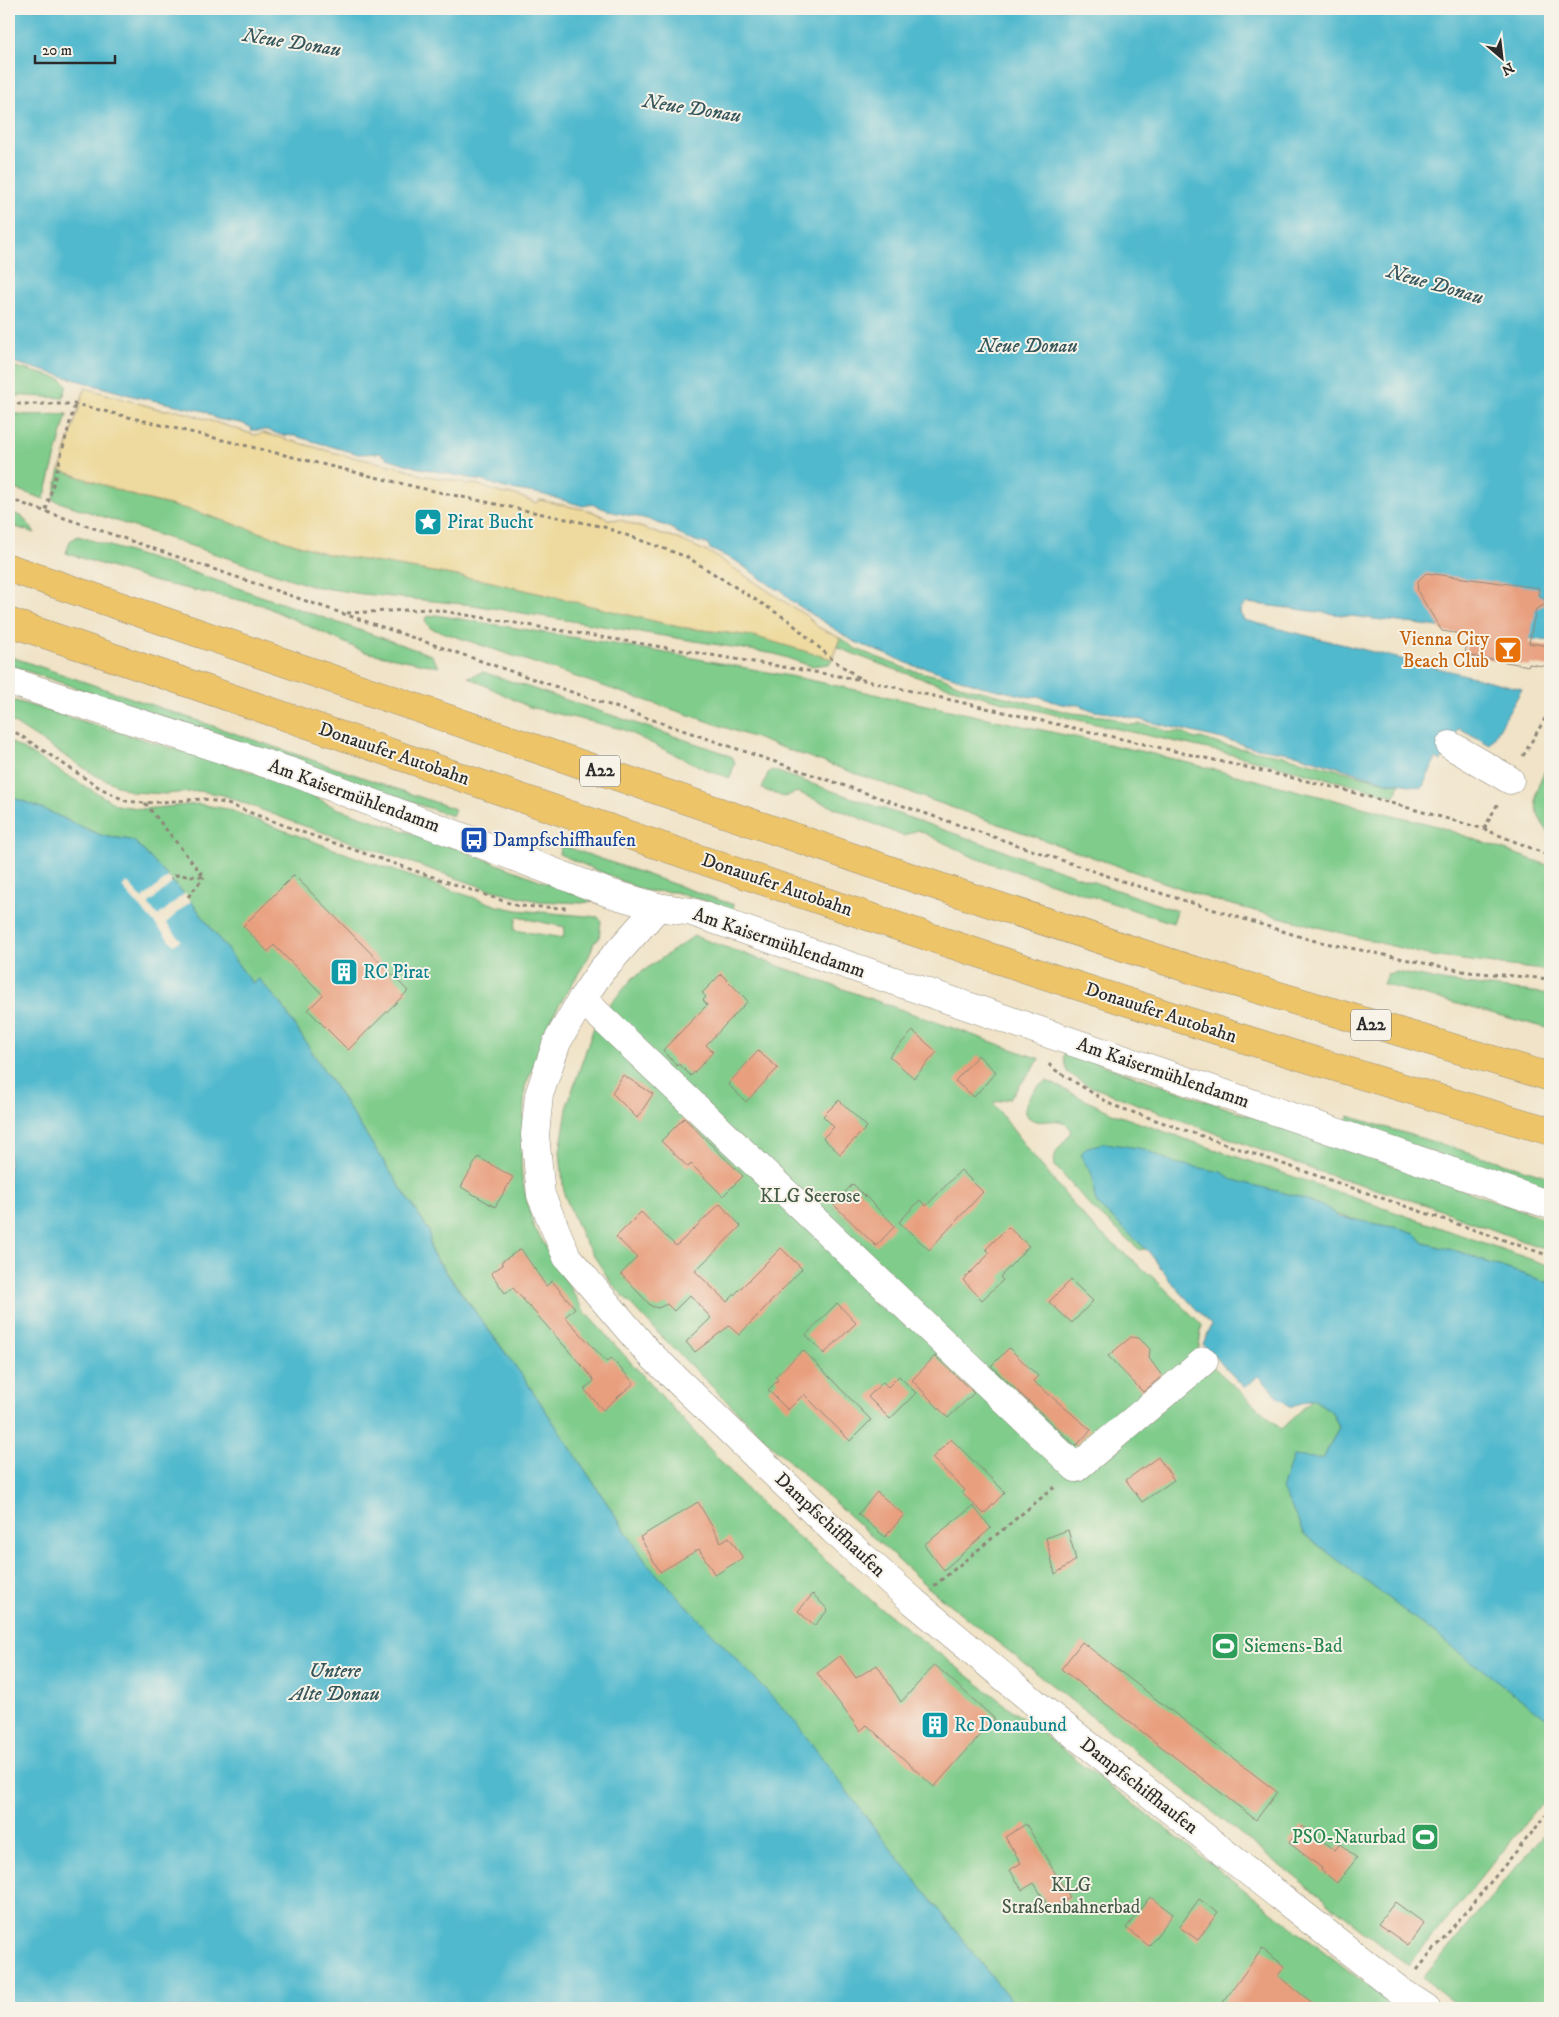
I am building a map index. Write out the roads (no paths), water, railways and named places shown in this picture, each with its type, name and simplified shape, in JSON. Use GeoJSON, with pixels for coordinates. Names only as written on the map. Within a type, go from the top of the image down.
{"type":"FeatureCollection","features":[{"type":"Feature","properties":{"kind":"highway","name":"A22"},"geometry":{"type":"LineString","coordinates":[[9,568],[913,878],[1192,970],[1550,1077]]}},
{"type":"Feature","properties":{"kind":"highway","name":"Donauufer Autobahn"},"geometry":{"type":"LineString","coordinates":[[9,622],[933,939],[1161,1014],[1550,1131]]}},
{"type":"Feature","properties":{"kind":"highway"},"geometry":{"type":"LineString","coordinates":[[1509,1119],[1550,1140]]}},
{"type":"Feature","properties":{"kind":"street","name":"Am Kaisermühlendamm"},"geometry":{"type":"LineString","coordinates":[[9,681],[292,772],[609,894],[658,907],[692,912],[1550,1205]]}},
{"type":"Feature","properties":{"kind":"street"},"geometry":{"type":"LineString","coordinates":[[1450,746],[1510,780]]}},
{"type":"Feature","properties":{"kind":"street","name":"Dampfschiffhaufen"},"geometry":{"type":"LineString","coordinates":[[658,907],[601,971],[582,999],[557,1042],[539,1096],[535,1135],[542,1195],[567,1257],[648,1352],[833,1530],[914,1602],[1041,1708],[1406,2000]]}},
{"type":"Feature","properties":{"kind":"street"},"geometry":{"type":"LineString","coordinates":[[582,999],[1076,1468],[1204,1361]]}},
{"type":"Feature","properties":{"kind":"water","name":"Neue Donau"},"geometry":{"type":"Polygon","coordinates":[[[9,9],[1550,9],[1550,641],[1247,603],[1241,608],[1240,613],[1244,620],[1522,689],[1490,745],[1459,728],[1441,761],[1436,758],[1422,788],[1400,783],[1390,783],[1295,754],[1245,746],[1111,713],[1094,711],[1079,705],[1061,704],[1037,696],[1030,697],[981,686],[924,667],[917,667],[853,641],[790,600],[780,589],[776,589],[736,561],[710,549],[708,544],[687,539],[671,528],[647,519],[613,512],[591,504],[583,506],[541,494],[505,488],[483,481],[415,467],[387,458],[380,453],[358,454],[295,436],[281,435],[267,430],[251,430],[252,428],[241,423],[217,419],[204,411],[133,396],[9,361],[9,9]]]}},
{"type":"Feature","properties":{"kind":"water","name":"Untere Alte Donau"},"geometry":{"type":"Polygon","coordinates":[[[9,797],[21,800],[101,835],[135,842],[191,901],[252,983],[259,979],[280,1003],[429,1231],[431,1252],[524,1378],[648,1565],[793,1719],[876,1830],[1017,2008],[9,2008],[9,797]]]}},
{"type":"Feature","properties":{"kind":"water"},"geometry":{"type":"Polygon","coordinates":[[[1105,1143],[1144,1149],[1174,1163],[1222,1172],[1233,1180],[1296,1196],[1327,1208],[1339,1217],[1399,1228],[1415,1233],[1424,1243],[1464,1253],[1550,1283],[1550,1721],[1306,1536],[1282,1489],[1293,1456],[1323,1459],[1339,1427],[1331,1411],[1313,1399],[1289,1407],[1258,1376],[1245,1388],[1203,1345],[1211,1325],[1171,1282],[1149,1252],[1097,1204],[1091,1173],[1081,1154],[1087,1147],[1105,1143]]]}},
{"type":"Feature","properties":{"kind":"place","name":"Pirat Bucht"},"geometry":{"type":"Point","coordinates":[428,522]}},
{"type":"Feature","properties":{"kind":"place","name":"Vienna City Beach Club"},"geometry":{"type":"Point","coordinates":[1508,650]}},
{"type":"Feature","properties":{"kind":"place","name":"Dampfschiffhaufen"},"geometry":{"type":"Point","coordinates":[474,840]}},
{"type":"Feature","properties":{"kind":"place","name":"RC Pirat"},"geometry":{"type":"Point","coordinates":[344,972]}},
{"type":"Feature","properties":{"kind":"place","name":"Siemens-Bad"},"geometry":{"type":"Point","coordinates":[1225,1646]}},
{"type":"Feature","properties":{"kind":"place","name":"Rc Donaubund"},"geometry":{"type":"Point","coordinates":[935,1725]}},
{"type":"Feature","properties":{"kind":"place","name":"PSO-Naturbad"},"geometry":{"type":"Point","coordinates":[1425,1837]}},
{"type":"Feature","properties":{"kind":"park label","name":"KLG Seerose"},"geometry":{"type":"Point","coordinates":[810,1196]}},
{"type":"Feature","properties":{"kind":"park label","name":"KLG Straßenbahnerbad"},"geometry":{"type":"Point","coordinates":[1071,1896]}}]}
